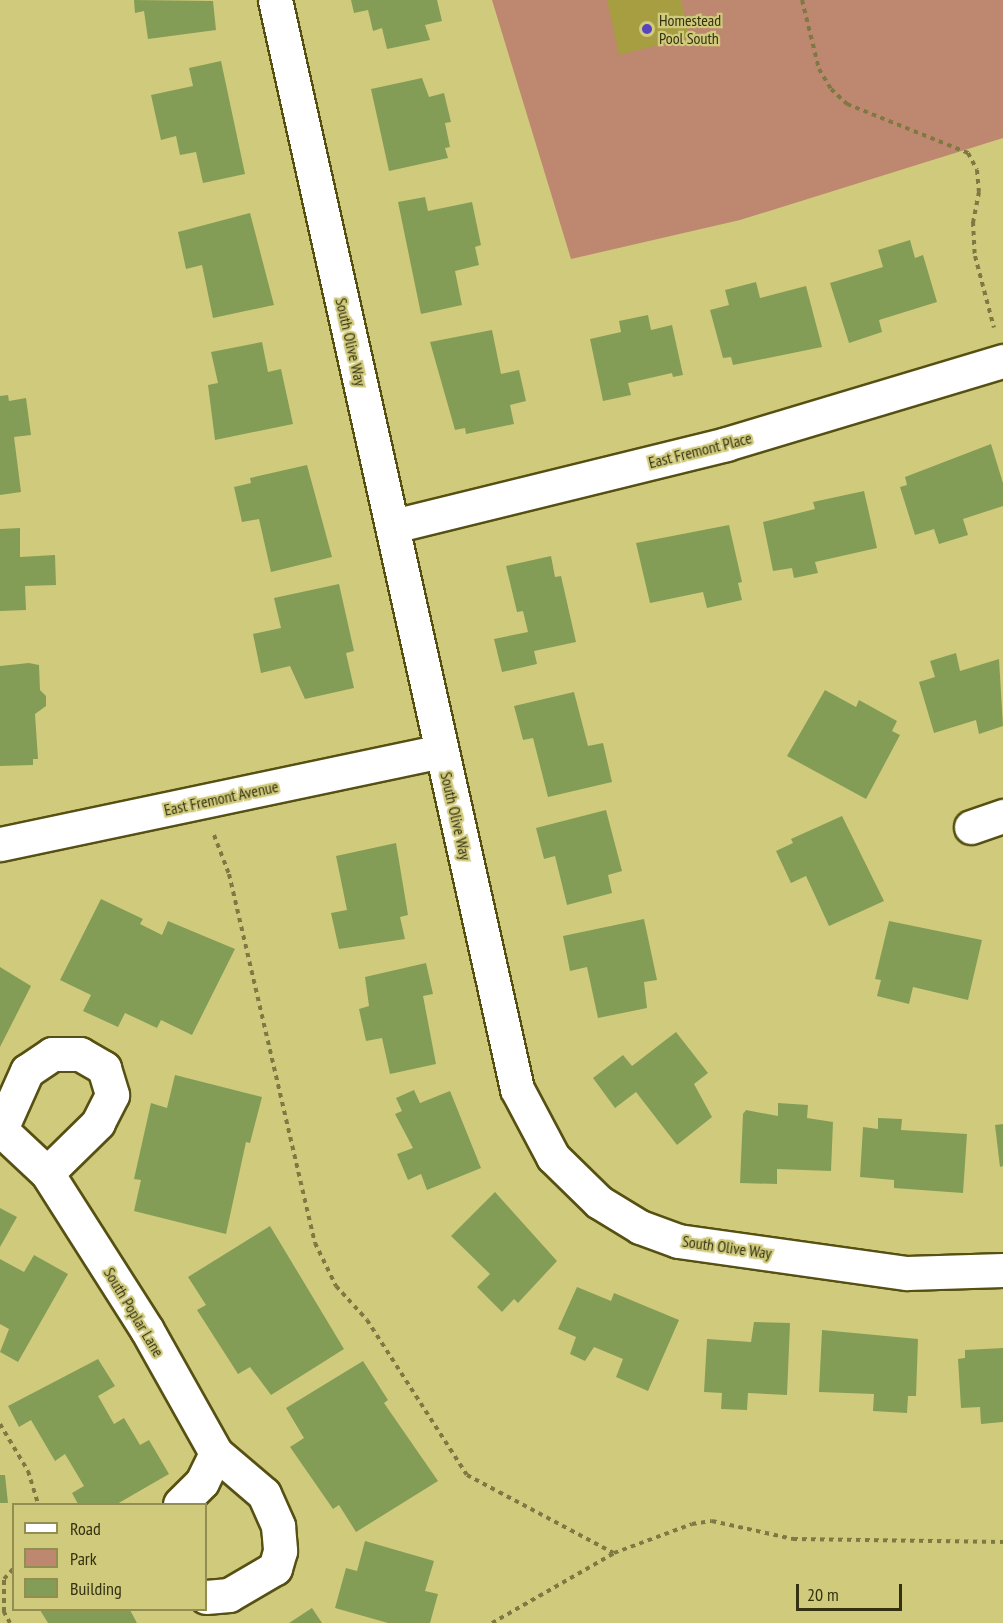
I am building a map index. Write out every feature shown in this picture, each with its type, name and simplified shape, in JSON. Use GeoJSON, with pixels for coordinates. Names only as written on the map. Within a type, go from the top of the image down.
{"type":"FeatureCollection","features":[{"type":"Feature","properties":{"kind":"street","name":"South Olive Way"},"geometry":{"type":"LineString","coordinates":[[274,0],[517,1089],[553,1157],[575,1180],[640,1227],[678,1241],[907,1273],[1003,1270]]}},
{"type":"Feature","properties":{"kind":"street","name":"East Fremont Place"},"geometry":{"type":"LineString","coordinates":[[393,526],[748,438],[1000,351]]}},
{"type":"Feature","properties":{"kind":"street","name":"East Fremont Avenue"},"geometry":{"type":"LineString","coordinates":[[0,844],[441,751]]}},
{"type":"Feature","properties":{"kind":"street"},"geometry":{"type":"LineString","coordinates":[[971,827],[1003,816]]}},
{"type":"Feature","properties":{"kind":"street","name":"South Poplar Lane"},"geometry":{"type":"LineString","coordinates":[[47,1173],[98,1124],[112,1095],[104,1068],[80,1054],[52,1054],[27,1071],[0,1129],[47,1173],[147,1330],[216,1453],[264,1494],[278,1526],[280,1551],[275,1568],[254,1584],[229,1595],[207,1597]]}},
{"type":"Feature","properties":{"kind":"street"},"geometry":{"type":"LineString","coordinates":[[181,1503],[202,1482],[216,1453]]}},
{"type":"Feature","properties":{"kind":"path"},"geometry":{"type":"LineString","coordinates":[[802,0],[819,69],[847,104],[968,153],[977,171],[979,192],[973,222],[975,256],[1000,351]]}},
{"type":"Feature","properties":{"kind":"path"},"geometry":{"type":"LineString","coordinates":[[207,800],[218,851],[229,874],[315,1244],[336,1286],[367,1320],[467,1475],[614,1553]]}},
{"type":"Feature","properties":{"kind":"path"},"geometry":{"type":"LineString","coordinates":[[0,1424],[28,1471],[38,1503]]}},
{"type":"Feature","properties":{"kind":"path"},"geometry":{"type":"LineString","coordinates":[[492,1623],[614,1553],[692,1524],[712,1521],[793,1539],[1003,1542]]}},
{"type":"Feature","properties":{"kind":"path"},"geometry":{"type":"LineString","coordinates":[[10,1623],[4,1612],[4,1579],[12,1570]]}},
{"type":"Feature","properties":{"kind":"green space"},"geometry":{"type":"Polygon","coordinates":[[[492,0],[1003,0],[1003,138],[740,220],[571,259],[492,0]]]}},
{"type":"Feature","properties":{"kind":"shaded area"},"geometry":{"type":"Polygon","coordinates":[[[607,0],[681,0],[690,37],[619,55],[607,0]]]}},
{"type":"Feature","properties":{"kind":"building"},"geometry":{"type":"Polygon","coordinates":[[[134,0],[213,1],[216,30],[148,39],[144,11],[135,13],[134,0]]]}},
{"type":"Feature","properties":{"kind":"building"},"geometry":{"type":"Polygon","coordinates":[[[351,0],[437,0],[442,21],[425,25],[430,40],[387,49],[382,28],[373,31],[368,10],[354,13],[351,0]]]}},
{"type":"Feature","properties":{"kind":"building"},"geometry":{"type":"Polygon","coordinates":[[[221,61],[245,174],[203,183],[196,152],[180,155],[176,136],[161,140],[151,95],[193,86],[189,68],[221,61]]]}},
{"type":"Feature","properties":{"kind":"building"},"geometry":{"type":"Polygon","coordinates":[[[422,78],[429,97],[444,93],[451,122],[445,123],[450,147],[445,148],[448,158],[389,171],[371,89],[422,78]]]}},
{"type":"Feature","properties":{"kind":"building"},"geometry":{"type":"Polygon","coordinates":[[[425,197],[428,211],[472,202],[481,245],[475,247],[479,265],[455,271],[462,305],[421,314],[398,202],[425,197]]]}},
{"type":"Feature","properties":{"kind":"building"},"geometry":{"type":"Polygon","coordinates":[[[250,213],[274,305],[213,318],[202,265],[186,269],[178,232],[250,213]]]}},
{"type":"Feature","properties":{"kind":"building"},"geometry":{"type":"Polygon","coordinates":[[[910,240],[915,258],[923,255],[937,302],[879,320],[882,332],[849,343],[830,283],[883,267],[878,250],[910,240]]]}},
{"type":"Feature","properties":{"kind":"building"},"geometry":{"type":"Polygon","coordinates":[[[756,282],[760,298],[806,286],[822,347],[733,365],[731,357],[723,358],[710,310],[729,305],[725,290],[756,282]]]}},
{"type":"Feature","properties":{"kind":"building"},"geometry":{"type":"Polygon","coordinates":[[[648,315],[651,330],[672,325],[683,375],[673,377],[672,373],[628,383],[631,395],[603,401],[590,339],[621,332],[619,321],[648,315]]]}},
{"type":"Feature","properties":{"kind":"building"},"geometry":{"type":"Polygon","coordinates":[[[492,330],[501,374],[519,370],[526,401],[510,405],[514,424],[466,434],[465,428],[455,430],[430,342],[492,330]]]}},
{"type":"Feature","properties":{"kind":"building"},"geometry":{"type":"Polygon","coordinates":[[[262,342],[268,372],[281,369],[293,424],[215,440],[208,385],[218,383],[211,352],[262,342]]]}},
{"type":"Feature","properties":{"kind":"building"},"geometry":{"type":"Polygon","coordinates":[[[8,395],[9,401],[26,398],[31,435],[14,437],[21,492],[0,495],[0,396],[8,395]]]}},
{"type":"Feature","properties":{"kind":"building"},"geometry":{"type":"Polygon","coordinates":[[[991,444],[1003,483],[1003,506],[963,519],[968,535],[939,544],[934,529],[915,535],[900,487],[907,485],[905,477],[991,444]]]}},
{"type":"Feature","properties":{"kind":"building"},"geometry":{"type":"Polygon","coordinates":[[[307,465],[332,557],[271,572],[259,519],[242,522],[234,487],[251,483],[250,478],[307,465]]]}},
{"type":"Feature","properties":{"kind":"building"},"geometry":{"type":"Polygon","coordinates":[[[864,491],[877,548],[815,562],[818,573],[794,578],[792,568],[773,571],[763,522],[815,509],[813,502],[864,491]]]}},
{"type":"Feature","properties":{"kind":"building"},"geometry":{"type":"Polygon","coordinates":[[[729,525],[742,582],[738,583],[742,600],[707,608],[703,592],[650,603],[636,543],[729,525]]]}},
{"type":"Feature","properties":{"kind":"building"},"geometry":{"type":"Polygon","coordinates":[[[20,528],[20,557],[55,555],[56,585],[25,586],[26,610],[0,611],[0,529],[20,528]]]}},
{"type":"Feature","properties":{"kind":"building"},"geometry":{"type":"Polygon","coordinates":[[[551,556],[555,577],[561,576],[576,642],[534,651],[537,664],[502,672],[494,639],[528,632],[523,611],[517,612],[506,566],[551,556]]]}},
{"type":"Feature","properties":{"kind":"building"},"geometry":{"type":"Polygon","coordinates":[[[339,584],[354,651],[346,653],[354,688],[305,699],[290,666],[261,673],[253,634],[281,628],[274,598],[339,584]]]}},
{"type":"Feature","properties":{"kind":"building"},"geometry":{"type":"Polygon","coordinates":[[[956,653],[960,671],[999,659],[1003,726],[979,734],[976,720],[934,733],[919,682],[935,677],[930,661],[956,653]]]}},
{"type":"Feature","properties":{"kind":"building"},"geometry":{"type":"Polygon","coordinates":[[[29,663],[39,665],[40,690],[46,696],[46,706],[35,714],[38,759],[33,759],[33,765],[0,766],[0,666],[29,663]]]}},
{"type":"Feature","properties":{"kind":"building"},"geometry":{"type":"Polygon","coordinates":[[[825,690],[856,707],[859,700],[897,721],[892,731],[900,735],[866,799],[787,756],[825,690]]]}},
{"type":"Feature","properties":{"kind":"building"},"geometry":{"type":"Polygon","coordinates":[[[574,692],[588,746],[603,743],[612,782],[548,797],[533,738],[523,740],[514,706],[574,692]]]}},
{"type":"Feature","properties":{"kind":"building"},"geometry":{"type":"Polygon","coordinates":[[[606,810],[622,871],[608,875],[612,893],[567,905],[555,856],[544,859],[536,828],[606,810]]]}},
{"type":"Feature","properties":{"kind":"building"},"geometry":{"type":"Polygon","coordinates":[[[842,816],[884,901],[829,926],[806,876],[791,883],[776,851],[793,843],[791,839],[842,816]]]}},
{"type":"Feature","properties":{"kind":"building"},"geometry":{"type":"Polygon","coordinates":[[[396,843],[408,915],[400,917],[405,939],[339,949],[331,913],[347,910],[336,856],[396,843]]]}},
{"type":"Feature","properties":{"kind":"building"},"geometry":{"type":"Polygon","coordinates":[[[101,899],[143,919],[140,924],[162,935],[168,921],[235,949],[192,1035],[161,1020],[157,1028],[125,1013],[118,1027],[83,1011],[91,995],[60,980],[101,899]]]}},
{"type":"Feature","properties":{"kind":"building"},"geometry":{"type":"Polygon","coordinates":[[[644,919],[657,980],[644,982],[647,1008],[598,1018],[587,967],[570,971],[563,936],[644,919]]]}},
{"type":"Feature","properties":{"kind":"building"},"geometry":{"type":"Polygon","coordinates":[[[889,921],[982,940],[968,1000],[913,987],[909,1004],[877,996],[881,980],[875,979],[889,921]]]}},
{"type":"Feature","properties":{"kind":"building"},"geometry":{"type":"Polygon","coordinates":[[[426,963],[433,994],[423,996],[436,1064],[390,1074],[382,1038],[366,1041],[359,1009],[369,1006],[365,977],[426,963]]]}},
{"type":"Feature","properties":{"kind":"building"},"geometry":{"type":"Polygon","coordinates":[[[0,967],[31,986],[0,1047],[0,967]]]}},
{"type":"Feature","properties":{"kind":"building"},"geometry":{"type":"Polygon","coordinates":[[[676,1032],[708,1073],[694,1084],[712,1117],[677,1145],[636,1092],[615,1108],[593,1078],[623,1055],[632,1066],[676,1032]]]}},
{"type":"Feature","properties":{"kind":"building"},"geometry":{"type":"Polygon","coordinates":[[[175,1075],[262,1097],[250,1143],[246,1142],[226,1234],[134,1211],[141,1180],[134,1179],[151,1103],[167,1108],[175,1075]]]}},
{"type":"Feature","properties":{"kind":"building"},"geometry":{"type":"Polygon","coordinates":[[[414,1090],[420,1103],[450,1091],[481,1168],[427,1190],[421,1174],[408,1180],[397,1154],[413,1148],[395,1114],[402,1111],[396,1098],[414,1090]]]}},
{"type":"Feature","properties":{"kind":"building"},"geometry":{"type":"Polygon","coordinates":[[[778,1103],[808,1105],[807,1118],[833,1122],[831,1171],[777,1169],[777,1184],[740,1183],[743,1114],[746,1110],[778,1116],[778,1103]]]}},
{"type":"Feature","properties":{"kind":"building"},"geometry":{"type":"Polygon","coordinates":[[[878,1118],[902,1119],[901,1130],[967,1134],[963,1193],[894,1188],[894,1180],[860,1177],[863,1127],[878,1129],[878,1118]]]}},
{"type":"Feature","properties":{"kind":"building"},"geometry":{"type":"Polygon","coordinates":[[[1003,1124],[1003,1166],[1000,1167],[995,1125],[1003,1124]]]}},
{"type":"Feature","properties":{"kind":"building"},"geometry":{"type":"Polygon","coordinates":[[[495,1192],[557,1261],[518,1303],[514,1299],[502,1312],[477,1287],[490,1274],[451,1236],[495,1192]]]}},
{"type":"Feature","properties":{"kind":"building"},"geometry":{"type":"Polygon","coordinates":[[[0,1208],[17,1217],[0,1247],[0,1208]]]}},
{"type":"Feature","properties":{"kind":"building"},"geometry":{"type":"Polygon","coordinates":[[[270,1226],[344,1349],[271,1395],[250,1367],[238,1374],[197,1310],[206,1305],[188,1277],[270,1226]]]}},
{"type":"Feature","properties":{"kind":"building"},"geometry":{"type":"Polygon","coordinates":[[[34,1255],[68,1274],[18,1362],[0,1352],[9,1329],[0,1324],[0,1259],[24,1272],[34,1255]]]}},
{"type":"Feature","properties":{"kind":"building"},"geometry":{"type":"Polygon","coordinates":[[[577,1287],[611,1301],[614,1293],[679,1320],[648,1391],[616,1377],[623,1359],[594,1347],[585,1361],[570,1354],[576,1337],[558,1329],[577,1287]]]}},
{"type":"Feature","properties":{"kind":"building"},"geometry":{"type":"Polygon","coordinates":[[[754,1322],[790,1323],[787,1395],[748,1393],[747,1410],[721,1409],[722,1393],[704,1392],[707,1339],[751,1342],[754,1322]]]}},
{"type":"Feature","properties":{"kind":"building"},"geometry":{"type":"Polygon","coordinates":[[[822,1330],[918,1339],[916,1396],[908,1396],[907,1413],[873,1411],[874,1394],[819,1392],[822,1330]]]}},
{"type":"Feature","properties":{"kind":"building"},"geometry":{"type":"Polygon","coordinates":[[[1003,1348],[1003,1422],[981,1424],[980,1407],[961,1408],[958,1359],[965,1358],[965,1350],[1003,1348]]]}},
{"type":"Feature","properties":{"kind":"building"},"geometry":{"type":"Polygon","coordinates":[[[98,1359],[115,1386],[98,1396],[114,1424],[124,1418],[140,1445],[149,1440],[169,1474],[119,1503],[77,1503],[72,1493],[84,1486],[65,1454],[55,1461],[31,1420],[19,1427],[8,1406],[98,1359]]]}},
{"type":"Feature","properties":{"kind":"building"},"geometry":{"type":"Polygon","coordinates":[[[363,1361],[388,1400],[384,1403],[438,1481],[356,1532],[339,1505],[333,1509],[290,1447],[304,1438],[286,1408],[363,1361]]]}},
{"type":"Feature","properties":{"kind":"building"},"geometry":{"type":"Polygon","coordinates":[[[0,1475],[5,1475],[8,1503],[0,1503],[0,1475]]]}},
{"type":"Feature","properties":{"kind":"building"},"geometry":{"type":"Polygon","coordinates":[[[365,1541],[434,1561],[425,1591],[438,1594],[430,1623],[388,1623],[335,1608],[346,1568],[357,1571],[365,1541]]]}},
{"type":"Feature","properties":{"kind":"building"},"geometry":{"type":"Polygon","coordinates":[[[312,1608],[322,1623],[289,1623],[312,1608]]]}},
{"type":"Feature","properties":{"kind":"building"},"geometry":{"type":"Polygon","coordinates":[[[41,1611],[131,1611],[137,1623],[48,1623],[41,1611]]]}},
{"type":"Feature","properties":{"kind":"place","name":"Homestead Pool South"},"geometry":{"type":"Point","coordinates":[647,29]}}]}
